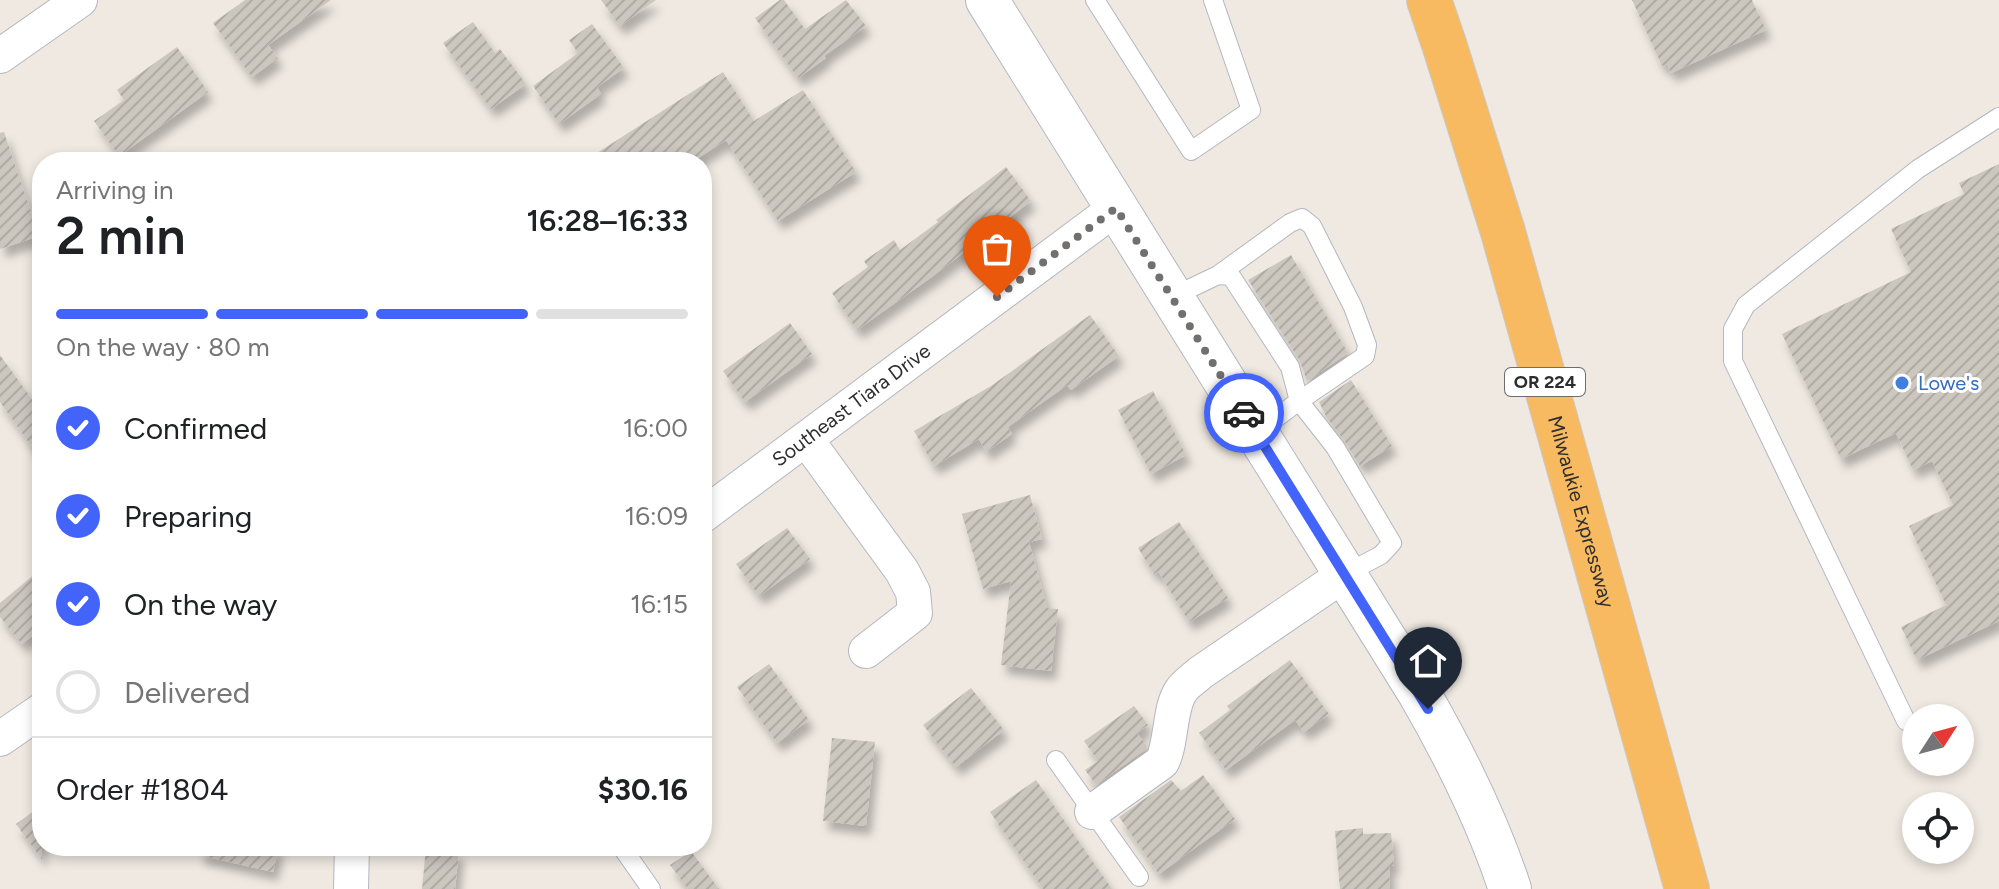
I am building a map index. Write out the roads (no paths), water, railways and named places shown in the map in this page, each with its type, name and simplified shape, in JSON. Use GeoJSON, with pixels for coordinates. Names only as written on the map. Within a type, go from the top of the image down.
{"type":"FeatureCollection","features":[{"type":"Feature","properties":{"kind":"highway","name":"Milwaukie Expressway"},"geometry":{"type":"LineString","coordinates":[[1429,0],[1503,232],[1687,889]]}},
{"type":"Feature","properties":{"kind":"street"},"geometry":{"type":"LineString","coordinates":[[0,56],[80,0]]}},
{"type":"Feature","properties":{"kind":"street"},"geometry":{"type":"LineString","coordinates":[[987,0],[1419,693],[1450,747],[1495,843],[1510,889]]}},
{"type":"Feature","properties":{"kind":"street","name":"Southeast Tiara Drive"},"geometry":{"type":"LineString","coordinates":[[712,509],[1116,208]]}},
{"type":"Feature","properties":{"kind":"street"},"geometry":{"type":"LineString","coordinates":[[806,439],[902,571],[913,592],[915,613],[866,651]]}},
{"type":"Feature","properties":{"kind":"street"},"geometry":{"type":"LineString","coordinates":[[1092,812],[1162,762],[1167,753],[1179,693],[1188,684],[1345,574]]}},
{"type":"Feature","properties":{"kind":"street"},"geometry":{"type":"LineString","coordinates":[[0,739],[32,717]]}},
{"type":"Feature","properties":{"kind":"street"},"geometry":{"type":"LineString","coordinates":[[351,889],[352,856]]}},
{"type":"Feature","properties":{"kind":"lane"},"geometry":{"type":"LineString","coordinates":[[1095,0],[1191,151],[1251,110],[1213,0]]}},
{"type":"Feature","properties":{"kind":"lane"},"geometry":{"type":"LineString","coordinates":[[1902,713],[1733,361],[1733,329],[1746,305],[1918,169],[1999,117]]}},
{"type":"Feature","properties":{"kind":"lane"},"geometry":{"type":"LineString","coordinates":[[1172,297],[1224,275],[1290,223],[1302,218],[1312,226],[1353,307],[1367,345],[1365,356],[1256,433]]}},
{"type":"Feature","properties":{"kind":"lane"},"geometry":{"type":"LineString","coordinates":[[1224,275],[1290,367],[1299,401],[1335,447],[1392,543],[1381,555],[1345,574]]}},
{"type":"Feature","properties":{"kind":"lane"},"geometry":{"type":"LineString","coordinates":[[1056,760],[1139,877]]}},
{"type":"Feature","properties":{"kind":"lane"},"geometry":{"type":"LineString","coordinates":[[628,856],[651,889]]}},
{"type":"Feature","properties":{"kind":"place","name":"Lowe's"},"geometry":{"type":"Point","coordinates":[1902,383]}}]}
